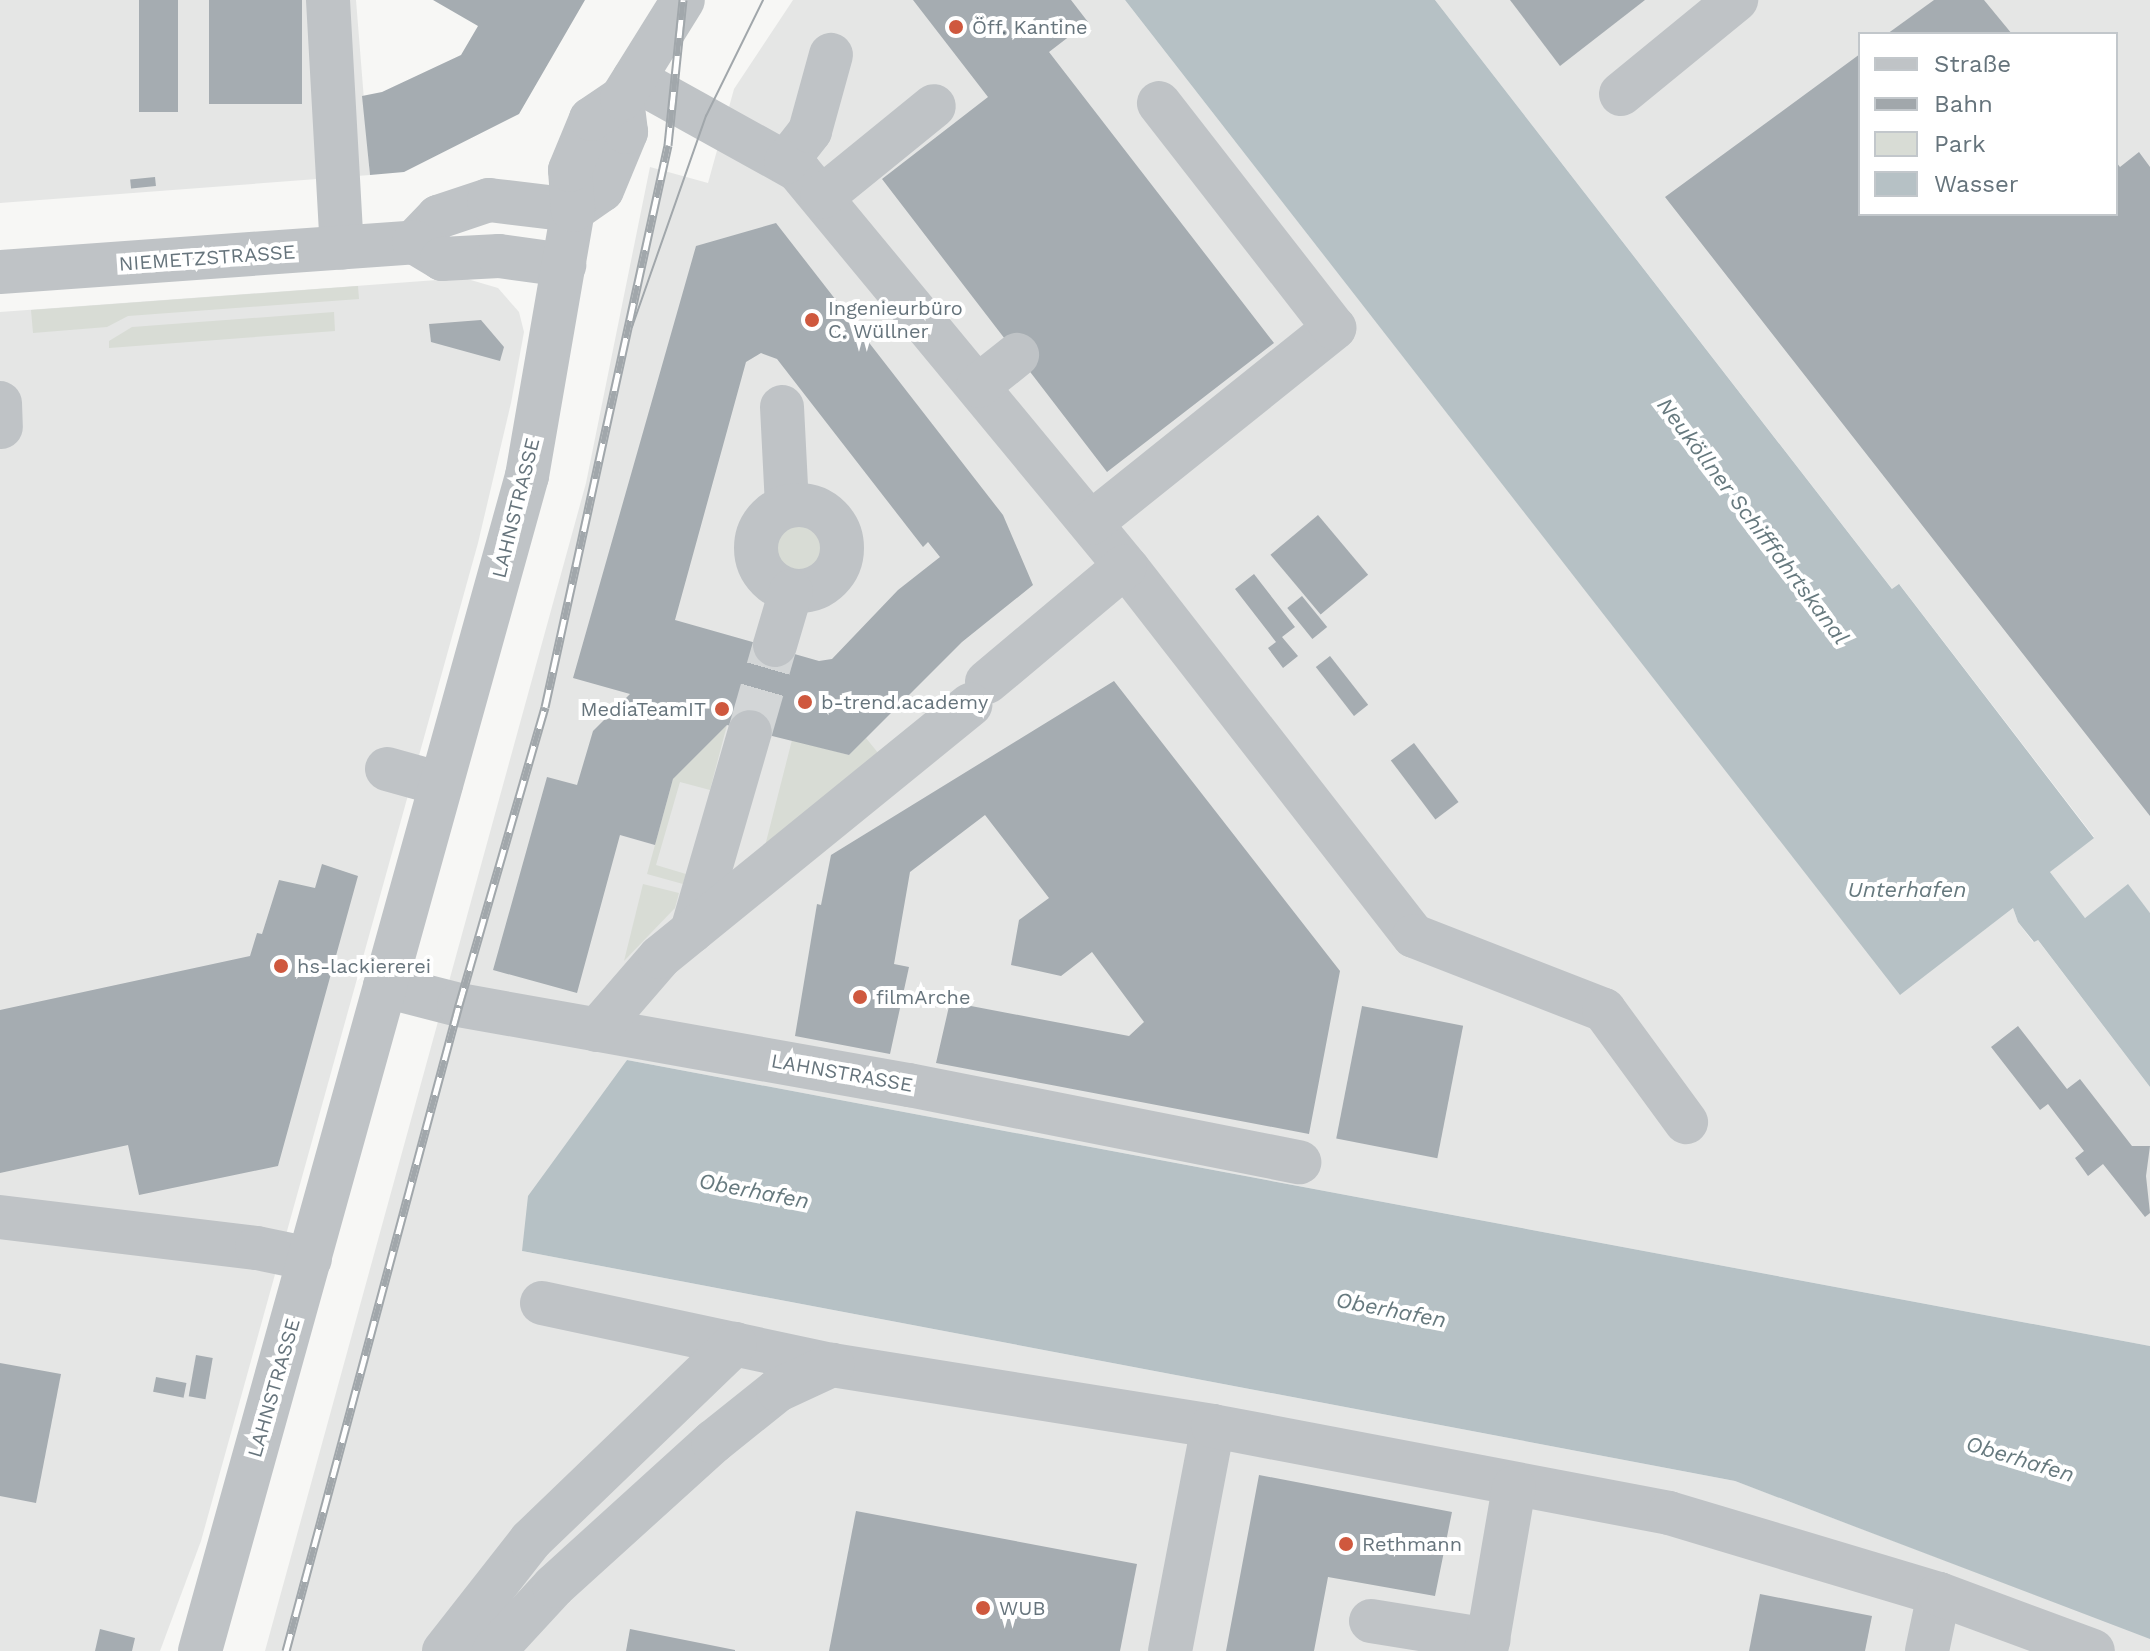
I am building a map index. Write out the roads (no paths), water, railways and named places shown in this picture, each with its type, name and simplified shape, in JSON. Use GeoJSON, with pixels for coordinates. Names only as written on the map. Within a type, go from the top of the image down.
{"type":"FeatureCollection","features":[{"type":"Feature","properties":{"kind":"street"},"geometry":{"type":"LineString","coordinates":[[328,0],[342,248]]}},
{"type":"Feature","properties":{"kind":"street","name":"LAHNSTRASSE"},"geometry":{"type":"LineString","coordinates":[[200,1651],[527,476],[573,210],[570,170],[591,119],[628,89],[683,0]]}},
{"type":"Feature","properties":{"kind":"street"},"geometry":{"type":"LineString","coordinates":[[1621,94],[1736,0]]}},
{"type":"Feature","properties":{"kind":"street"},"geometry":{"type":"LineString","coordinates":[[786,162],[810,131],[831,55]]}},
{"type":"Feature","properties":{"kind":"street"},"geometry":{"type":"LineString","coordinates":[[628,89],[786,162],[822,197],[1091,523],[1414,936],[1604,1010],[1686,1122]]}},
{"type":"Feature","properties":{"kind":"street"},"geometry":{"type":"LineString","coordinates":[[1091,523],[1334,328],[1159,103]]}},
{"type":"Feature","properties":{"kind":"street"},"geometry":{"type":"LineString","coordinates":[[822,197],[934,106]]}},
{"type":"Feature","properties":{"kind":"street"},"geometry":{"type":"LineString","coordinates":[[564,265],[499,256],[442,259],[414,242],[438,217],[489,200],[573,210]]}},
{"type":"Feature","properties":{"kind":"street","name":"NIEMETZSTRASSE"},"geometry":{"type":"LineString","coordinates":[[0,272],[414,242]]}},
{"type":"Feature","properties":{"kind":"street"},"geometry":{"type":"LineString","coordinates":[[978,386],[1017,355]]}},
{"type":"Feature","properties":{"kind":"street"},"geometry":{"type":"LineString","coordinates":[[782,407],[787,506]]}},
{"type":"Feature","properties":{"kind":"street"},"geometry":{"type":"LineString","coordinates":[[787,506],[817,508],[838,529],[842,544],[841,559],[824,584],[791,591],[768,579],[755,552],[763,523],[787,506]]}},
{"type":"Feature","properties":{"kind":"street"},"geometry":{"type":"LineString","coordinates":[[597,1030],[660,957],[979,694],[1125,566]]}},
{"type":"Feature","properties":{"kind":"street"},"geometry":{"type":"LineString","coordinates":[[775,645],[791,591]]}},
{"type":"Feature","properties":{"kind":"street"},"geometry":{"type":"LineString","coordinates":[[692,931],[750,732]]}},
{"type":"Feature","properties":{"kind":"street"},"geometry":{"type":"LineString","coordinates":[[387,769],[441,784]]}},
{"type":"Feature","properties":{"kind":"street","name":"LAHNSTRASSE"},"geometry":{"type":"LineString","coordinates":[[385,986],[597,1030],[1299,1162]]}},
{"type":"Feature","properties":{"kind":"street"},"geometry":{"type":"LineString","coordinates":[[0,1217],[257,1248],[310,1259]]}},
{"type":"Feature","properties":{"kind":"street"},"geometry":{"type":"LineString","coordinates":[[542,1303],[832,1365],[1213,1426],[1514,1487],[1669,1513],[1939,1594],[2093,1651]]}},
{"type":"Feature","properties":{"kind":"street"},"geometry":{"type":"LineString","coordinates":[[444,1651],[531,1540],[735,1344]]}},
{"type":"Feature","properties":{"kind":"street"},"geometry":{"type":"LineString","coordinates":[[494,1651],[554,1586],[778,1390],[832,1365]]}},
{"type":"Feature","properties":{"kind":"street"},"geometry":{"type":"LineString","coordinates":[[1170,1651],[1213,1426]]}},
{"type":"Feature","properties":{"kind":"street"},"geometry":{"type":"LineString","coordinates":[[1371,1621],[1487,1646],[1514,1487]]}},
{"type":"Feature","properties":{"kind":"street"},"geometry":{"type":"LineString","coordinates":[[1927,1651],[1939,1594]]}},
{"type":"Feature","properties":{"kind":"water"},"geometry":{"type":"Polygon","coordinates":[[[1125,0],[1435,0],[1892,589],[1899,584],[2094,838],[2050,872],[2085,918],[2128,884],[2150,913],[2150,1087],[2038,940],[2034,942],[2018,922],[2013,908],[1900,995],[1125,0]]]}},
{"type":"Feature","properties":{"kind":"water","name":"Oberhafen"},"geometry":{"type":"Polygon","coordinates":[[[627,1060],[2150,1346],[2150,1639],[1735,1481],[522,1251],[528,1196],[627,1060]]]}},
{"type":"Feature","properties":{"kind":"tunnel"},"geometry":{"type":"LineString","coordinates":[[750,732],[775,645]]}},
{"type":"Feature","properties":{"kind":"tram line"},"geometry":{"type":"LineString","coordinates":[[632,327],[706,116],[763,0]]}},
{"type":"Feature","properties":{"kind":"railway"},"geometry":{"type":"LineString","coordinates":[[286,1651],[459,1005],[545,707],[668,145],[683,0]]}},
{"type":"Feature","properties":{"kind":"place","name":"Öff. Kantine"},"geometry":{"type":"Point","coordinates":[956,27]}},
{"type":"Feature","properties":{"kind":"place","name":"Ingenieurbüro C. Wüllner"},"geometry":{"type":"Point","coordinates":[812,320]}},
{"type":"Feature","properties":{"kind":"place","name":"b-trend.academy"},"geometry":{"type":"Point","coordinates":[805,702]}},
{"type":"Feature","properties":{"kind":"place","name":"MediaTeamIT"},"geometry":{"type":"Point","coordinates":[722,709]}},
{"type":"Feature","properties":{"kind":"place","name":"hs-lackiererei"},"geometry":{"type":"Point","coordinates":[281,966]}},
{"type":"Feature","properties":{"kind":"place","name":"filmArche"},"geometry":{"type":"Point","coordinates":[860,997]}},
{"type":"Feature","properties":{"kind":"place","name":"Rethmann"},"geometry":{"type":"Point","coordinates":[1346,1544]}},
{"type":"Feature","properties":{"kind":"place","name":"WUB"},"geometry":{"type":"Point","coordinates":[983,1608]}},
{"type":"Feature","properties":{"kind":"water label","name":"Neuköllner Schifffahrtskanal"},"geometry":{"type":"Point","coordinates":[1753,521]}},
{"type":"Feature","properties":{"kind":"water label","name":"Unterhafen"},"geometry":{"type":"Point","coordinates":[1907,890]}}]}
